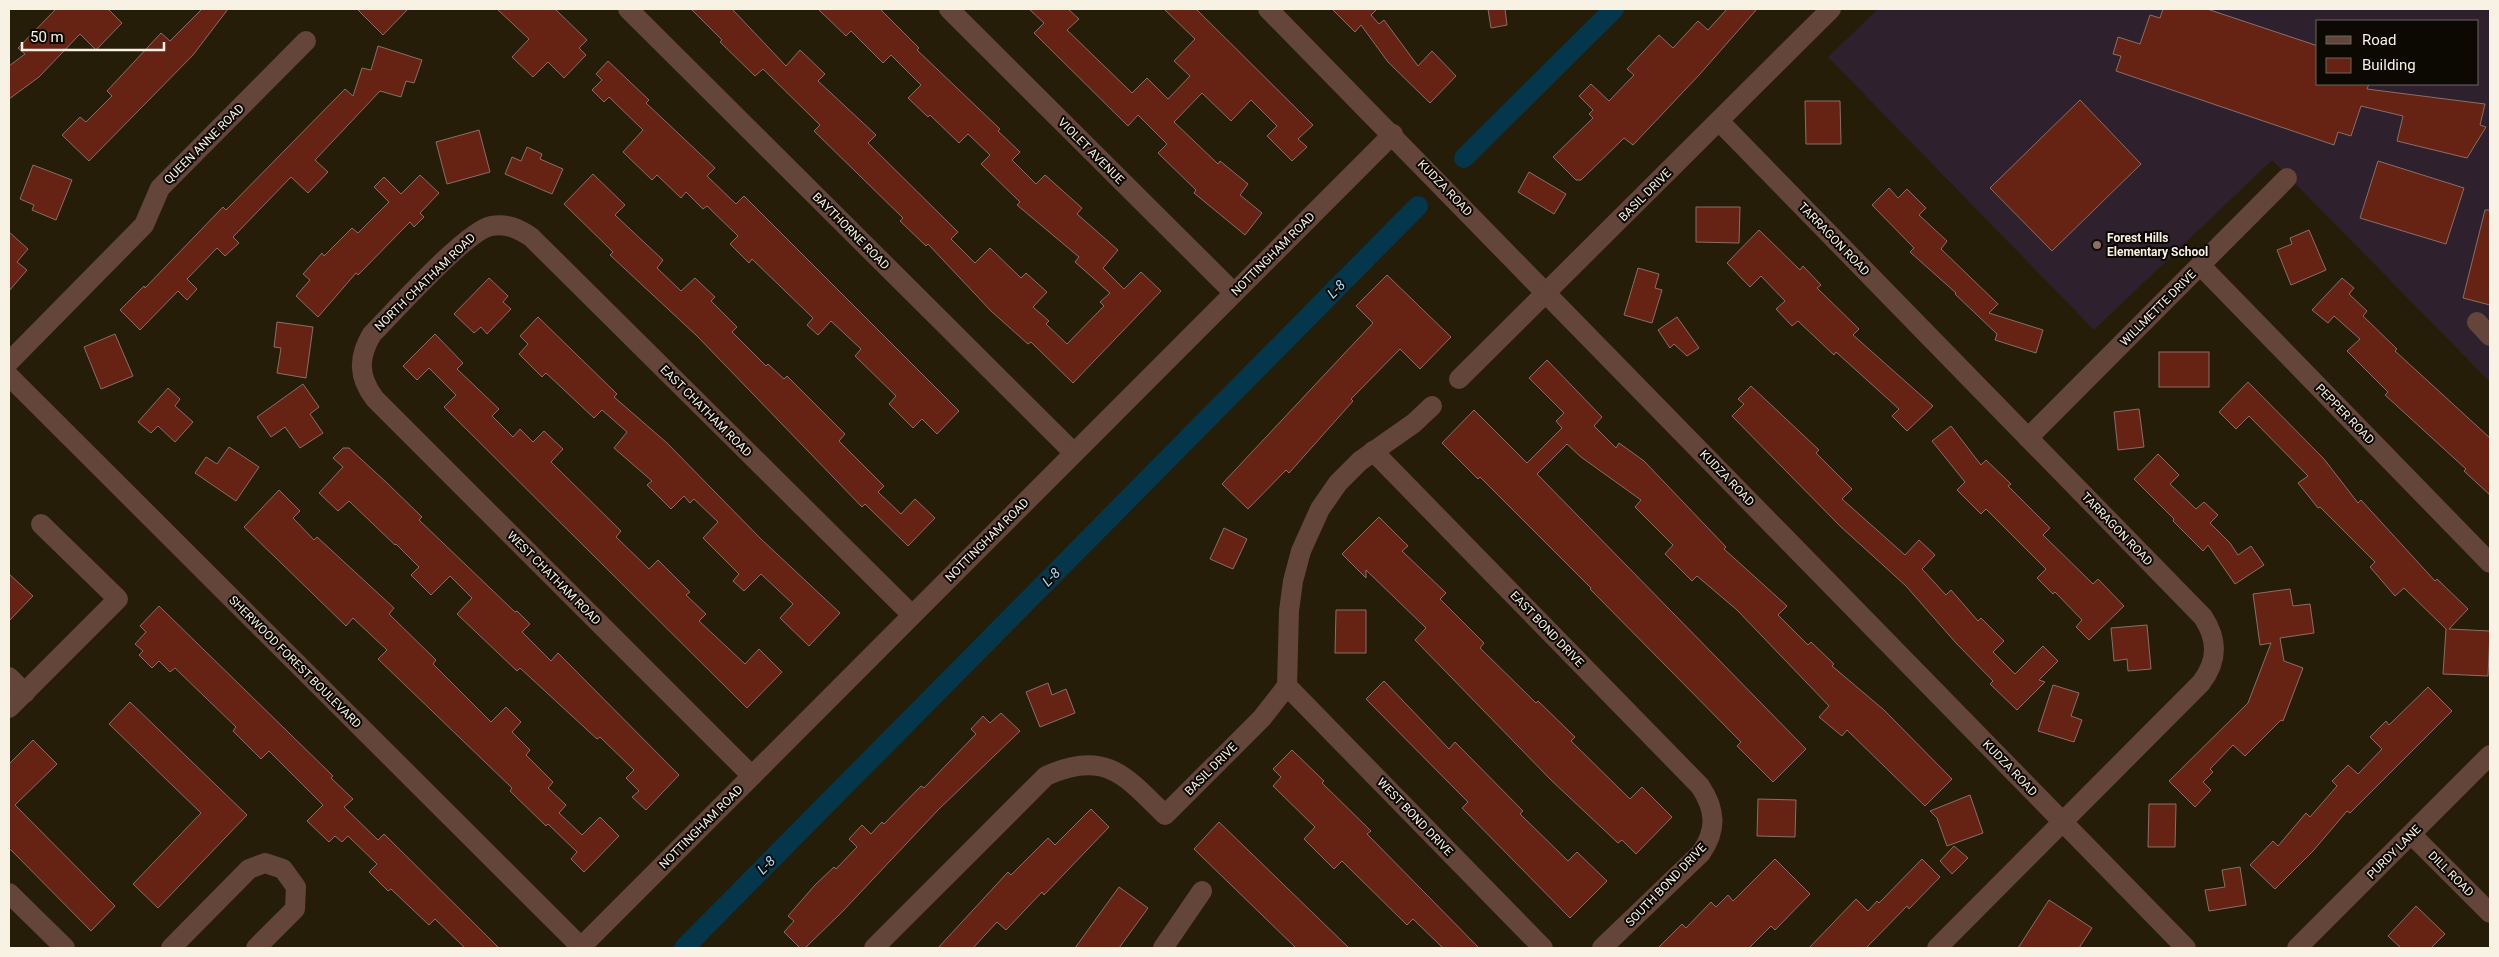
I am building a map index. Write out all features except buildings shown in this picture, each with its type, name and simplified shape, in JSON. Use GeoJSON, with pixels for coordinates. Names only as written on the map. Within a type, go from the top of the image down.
{"type":"FeatureCollection","features":[{"type":"Feature","properties":{"kind":"street","name":"BAYTHORNE ROAD"},"geometry":{"type":"LineString","coordinates":[[628,9],[1074,453]]}},
{"type":"Feature","properties":{"kind":"street","name":"VIOLET AVENUE"},"geometry":{"type":"LineString","coordinates":[[949,9],[1234,293]]}},
{"type":"Feature","properties":{"kind":"street","name":"KUDZA ROAD"},"geometry":{"type":"LineString","coordinates":[[1268,9],[1393,134],[2186,948]]}},
{"type":"Feature","properties":{"kind":"street","name":"BASIL DRIVE"},"geometry":{"type":"LineString","coordinates":[[1459,380],[1831,9]]}},
{"type":"Feature","properties":{"kind":"street","name":"QUEEN ANNE ROAD"},"geometry":{"type":"LineString","coordinates":[[9,362],[144,225],[160,188],[306,41]]}},
{"type":"Feature","properties":{"kind":"street","name":"TARRAGON ROAD"},"geometry":{"type":"LineString","coordinates":[[1719,121],[2203,617],[2211,629],[2215,643],[2214,658],[2210,671],[2201,683],[1937,948]]}},
{"type":"Feature","properties":{"kind":"street","name":"NOTTINGHAM ROAD"},"geometry":{"type":"LineString","coordinates":[[581,948],[1393,134]]}},
{"type":"Feature","properties":{"kind":"street","name":"WILLMETTE DRIVE"},"geometry":{"type":"LineString","coordinates":[[2028,438],[2287,178]]}},
{"type":"Feature","properties":{"kind":"street","name":"EAST CHATHAM ROAD"},"geometry":{"type":"LineString","coordinates":[[490,226],[505,225],[519,229],[531,237],[912,615]]}},
{"type":"Feature","properties":{"kind":"street","name":"NORTH CHATHAM ROAD"},"geometry":{"type":"LineString","coordinates":[[362,375],[362,353],[372,334],[466,239],[477,231],[490,226]]}},
{"type":"Feature","properties":{"kind":"street","name":"PEPPER ROAD"},"geometry":{"type":"LineString","coordinates":[[2200,265],[2490,563]]}},
{"type":"Feature","properties":{"kind":"street","name":"WEST CHATHAM ROAD"},"geometry":{"type":"LineString","coordinates":[[362,375],[367,389],[375,399],[752,776]]}},
{"type":"Feature","properties":{"kind":"street","name":"SHERWOOD FOREST BOULEVARD"},"geometry":{"type":"LineString","coordinates":[[9,376],[581,948]]}},
{"type":"Feature","properties":{"kind":"street"},"geometry":{"type":"LineString","coordinates":[[1287,686],[1289,611],[1293,581],[1301,551],[1313,522],[1334,490],[1360,461],[1373,450],[1414,423],[1432,406]]}},
{"type":"Feature","properties":{"kind":"street","name":"EAST BOND DRIVE"},"geometry":{"type":"LineString","coordinates":[[1373,450],[1700,786],[1709,799],[1713,812]]}},
{"type":"Feature","properties":{"kind":"street"},"geometry":{"type":"LineString","coordinates":[[9,708],[118,599],[41,524]]}},
{"type":"Feature","properties":{"kind":"street"},"geometry":{"type":"LineString","coordinates":[[9,677],[24,693]]}},
{"type":"Feature","properties":{"kind":"street","name":"BASIL DRIVE"},"geometry":{"type":"LineString","coordinates":[[874,948],[1046,776],[1078,765],[1093,764],[1107,767],[1120,773],[1131,782],[1165,816],[1262,718],[1287,686]]}},
{"type":"Feature","properties":{"kind":"street","name":"WEST BOND DRIVE"},"geometry":{"type":"LineString","coordinates":[[1287,686],[1543,948]]}},
{"type":"Feature","properties":{"kind":"street","name":"PURDY LANE"},"geometry":{"type":"LineString","coordinates":[[2297,948],[2490,755]]}},
{"type":"Feature","properties":{"kind":"street","name":"SOUTH BOND DRIVE"},"geometry":{"type":"LineString","coordinates":[[1602,948],[1701,853],[1709,841],[1713,827],[1713,812]]}},
{"type":"Feature","properties":{"kind":"street","name":"DILL ROAD"},"geometry":{"type":"LineString","coordinates":[[2412,835],[2490,913]]}},
{"type":"Feature","properties":{"kind":"street"},"geometry":{"type":"LineString","coordinates":[[171,948],[249,869],[265,863],[283,870],[296,887],[295,909],[256,948]]}},
{"type":"Feature","properties":{"kind":"street"},"geometry":{"type":"LineString","coordinates":[[1163,948],[1202,891]]}},
{"type":"Feature","properties":{"kind":"street"},"geometry":{"type":"LineString","coordinates":[[9,893],[65,948]]}},
{"type":"Feature","properties":{"kind":"shaded area","name":"Forest Hills Elementary School"},"geometry":{"type":"Polygon","coordinates":[[[1878,9],[2490,9],[2490,382],[2272,160],[2094,330],[1828,57],[1878,9]]]}},
{"type":"Feature","properties":{"kind":"waterway","name":"L-8"},"geometry":{"type":"LineString","coordinates":[[1464,158],[1614,9]]}},
{"type":"Feature","properties":{"kind":"waterway","name":"L-8"},"geometry":{"type":"LineString","coordinates":[[684,948],[1418,206]]}},
{"type":"Feature","properties":{"kind":"place","name":"Forest Hills Elementary School"},"geometry":{"type":"Point","coordinates":[2097,245]}}]}
